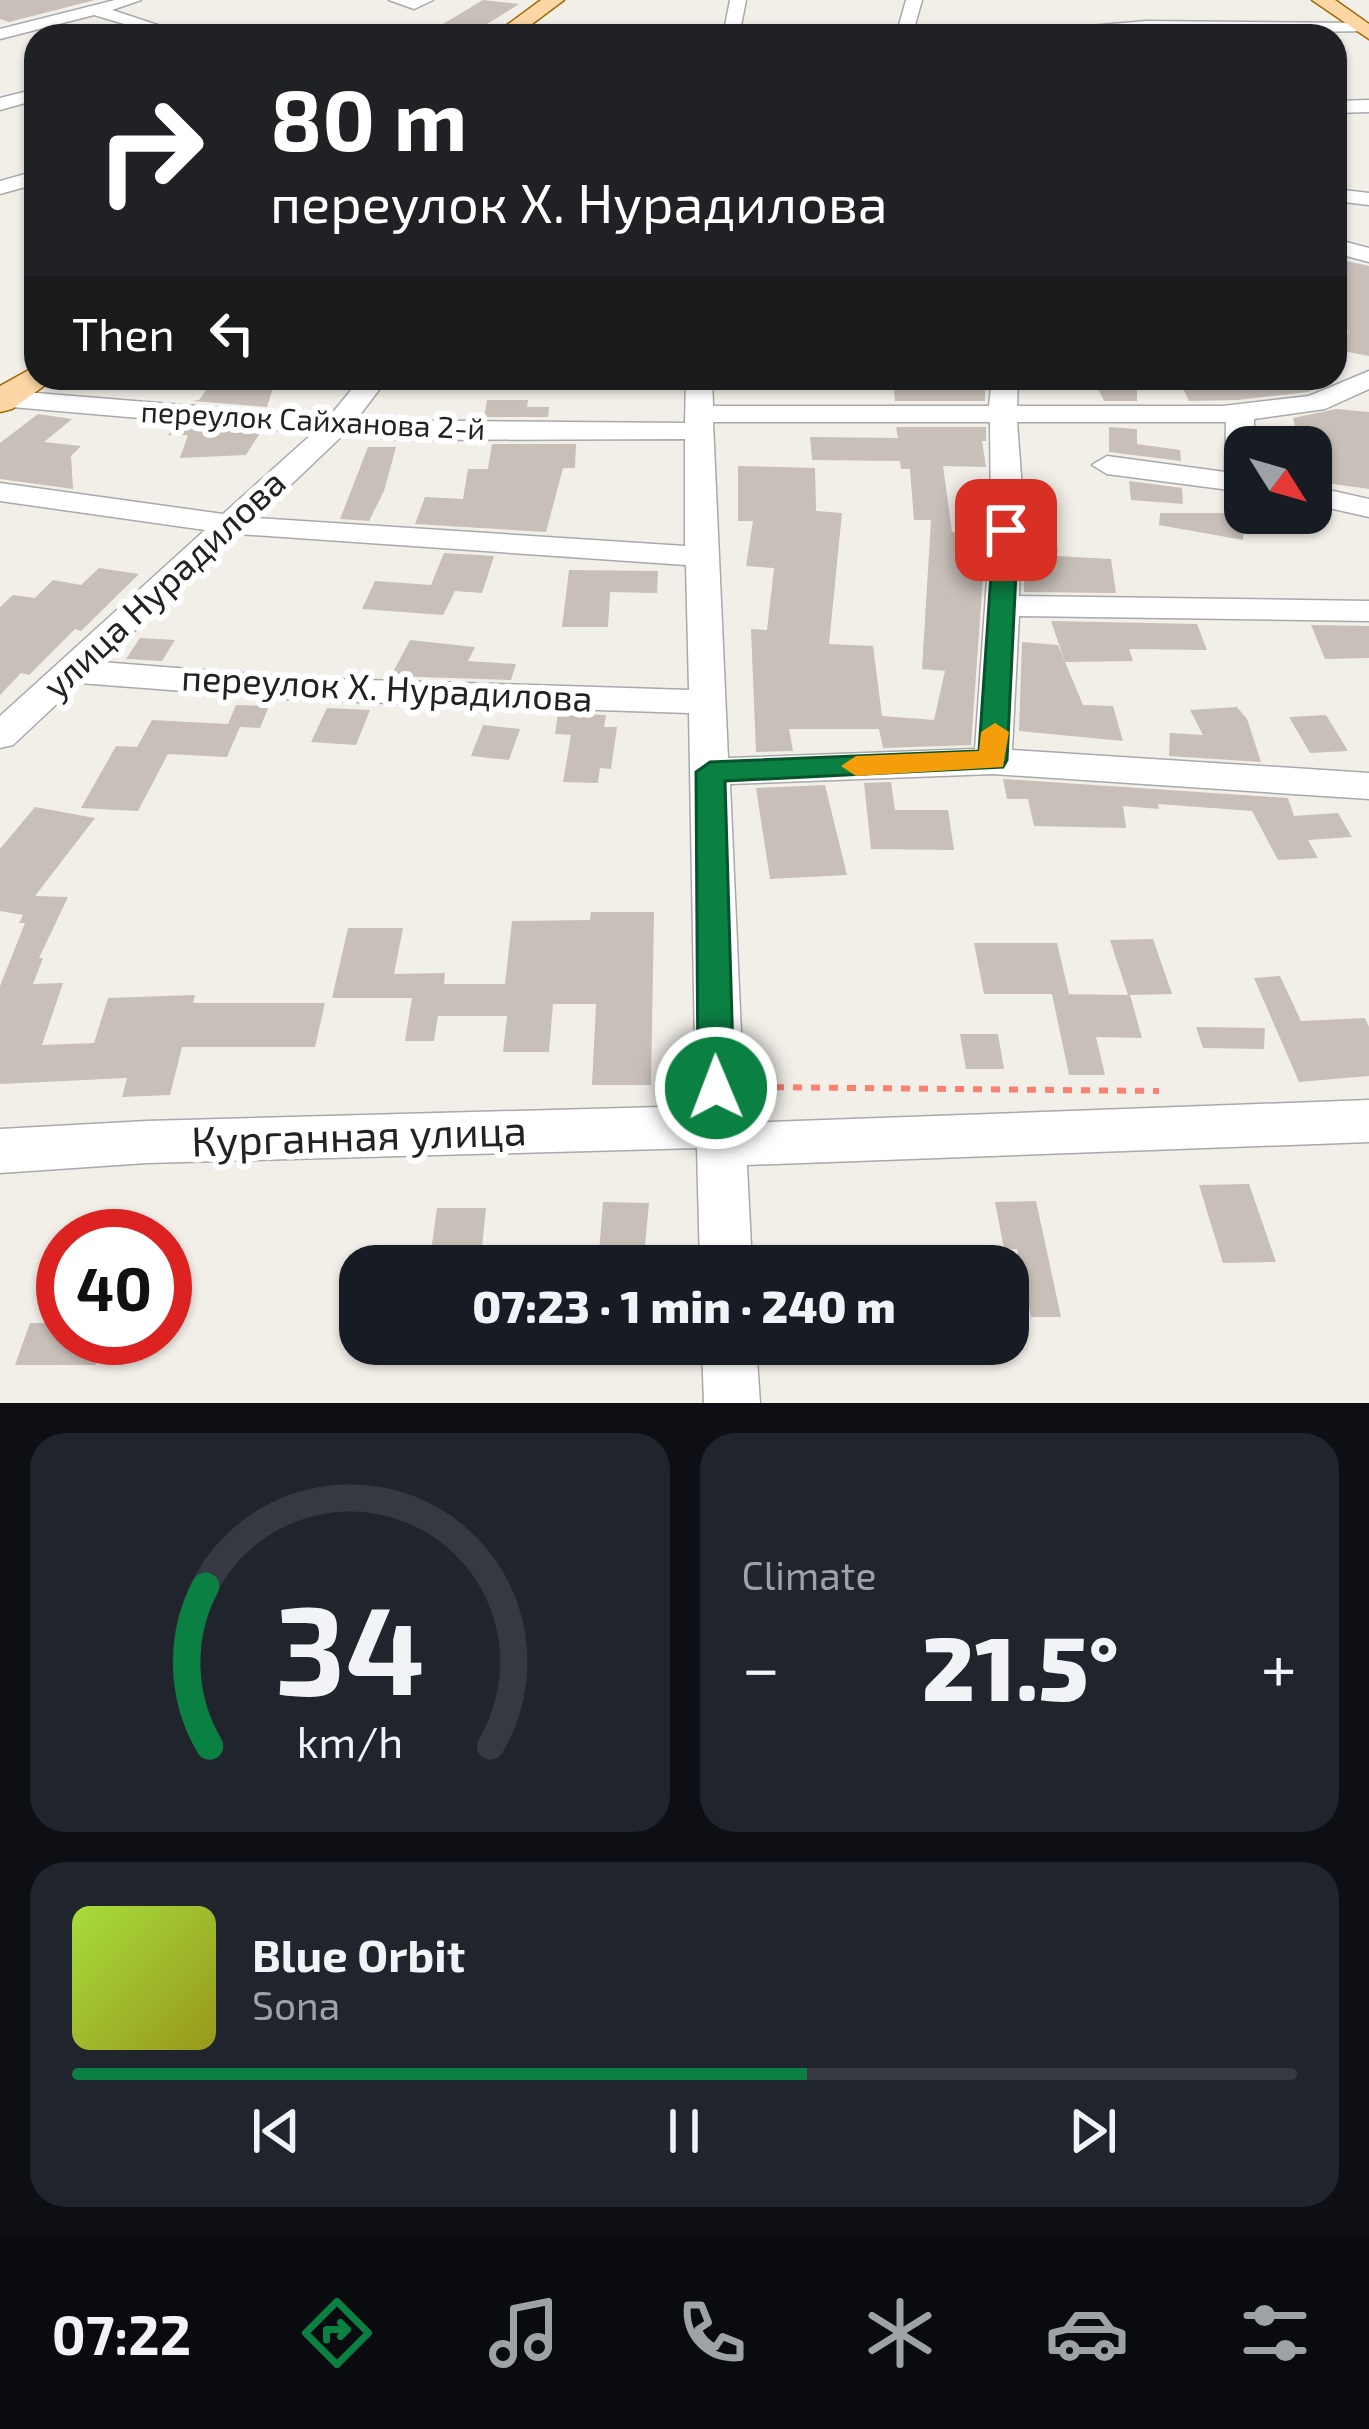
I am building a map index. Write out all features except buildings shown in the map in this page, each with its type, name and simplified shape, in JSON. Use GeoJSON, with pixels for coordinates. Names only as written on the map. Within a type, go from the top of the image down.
{"type":"FeatureCollection","features":[{"type":"Feature","properties":{"kind":"main road"},"geometry":{"type":"LineString","coordinates":[[519,24],[554,0]]}},
{"type":"Feature","properties":{"kind":"main road"},"geometry":{"type":"LineString","coordinates":[[540,24],[573,0]]}},
{"type":"Feature","properties":{"kind":"main road"},"geometry":{"type":"LineString","coordinates":[[1331,11],[1367,29]]}},
{"type":"Feature","properties":{"kind":"main road"},"geometry":{"type":"LineString","coordinates":[[1,395],[24,371]]}},
{"type":"Feature","properties":{"kind":"street"},"geometry":{"type":"LineString","coordinates":[[59,0],[142,24]]}},
{"type":"Feature","properties":{"kind":"street"},"geometry":{"type":"LineString","coordinates":[[40,24],[133,0]]}},
{"type":"Feature","properties":{"kind":"street"},"geometry":{"type":"LineString","coordinates":[[398,0],[414,4],[425,0]]}},
{"type":"Feature","properties":{"kind":"street"},"geometry":{"type":"LineString","coordinates":[[1140,6],[1142,24]]}},
{"type":"Feature","properties":{"kind":"street"},"geometry":{"type":"LineString","coordinates":[[1209,24],[1331,11]]}},
{"type":"Feature","properties":{"kind":"street","name":"улица Нурадилова"},"geometry":{"type":"LineString","coordinates":[[0,736],[334,428],[365,390]]}},
{"type":"Feature","properties":{"kind":"street"},"geometry":{"type":"LineString","coordinates":[[993,760],[1004,606],[1008,454],[1000,412],[1003,390]]}},
{"type":"Feature","properties":{"kind":"street","name":"переулок Сайханова 2-й"},"geometry":{"type":"LineString","coordinates":[[1,395],[402,433],[698,408],[1240,412],[1315,403],[1344,390]]}},
{"type":"Feature","properties":{"kind":"street"},"geometry":{"type":"LineString","coordinates":[[698,408],[698,556],[725,1245]]}},
{"type":"Feature","properties":{"kind":"street"},"geometry":{"type":"LineString","coordinates":[[1240,412],[1240,426]]}},
{"type":"Feature","properties":{"kind":"street"},"geometry":{"type":"LineString","coordinates":[[1107,465],[1224,480]]}},
{"type":"Feature","properties":{"kind":"street"},"geometry":{"type":"LineString","coordinates":[[0,492],[226,526],[698,556]]}},
{"type":"Feature","properties":{"kind":"street"},"geometry":{"type":"LineString","coordinates":[[1332,500],[1369,508]]}},
{"type":"Feature","properties":{"kind":"street"},"geometry":{"type":"LineString","coordinates":[[1004,606],[1369,611]]}},
{"type":"Feature","properties":{"kind":"street","name":"переулок Х. Нурадилова"},"geometry":{"type":"LineString","coordinates":[[69,671],[303,689],[706,702]]}},
{"type":"Feature","properties":{"kind":"street"},"geometry":{"type":"LineString","coordinates":[[710,772],[993,760],[1369,786]]}},
{"type":"Feature","properties":{"kind":"street","name":"Курганная улица"},"geometry":{"type":"LineString","coordinates":[[0,1151],[718,1120],[1369,1120]]}},
{"type":"Feature","properties":{"kind":"street"},"geometry":{"type":"LineString","coordinates":[[730,1365],[732,1403]]}},
{"type":"Feature","properties":{"kind":"path"},"geometry":{"type":"LineString","coordinates":[[718,1120],[984,1086],[1172,1091]]}},
{"type":"Feature","properties":{"kind":"slow traffic"},"geometry":{"type":"LineString","coordinates":[[856,766],[993,760],[995,732]]}},
{"type":"Feature","properties":{"kind":"route"},"geometry":{"type":"LineString","coordinates":[[716,1088],[710,772],[993,760],[1006,530]]}}]}
